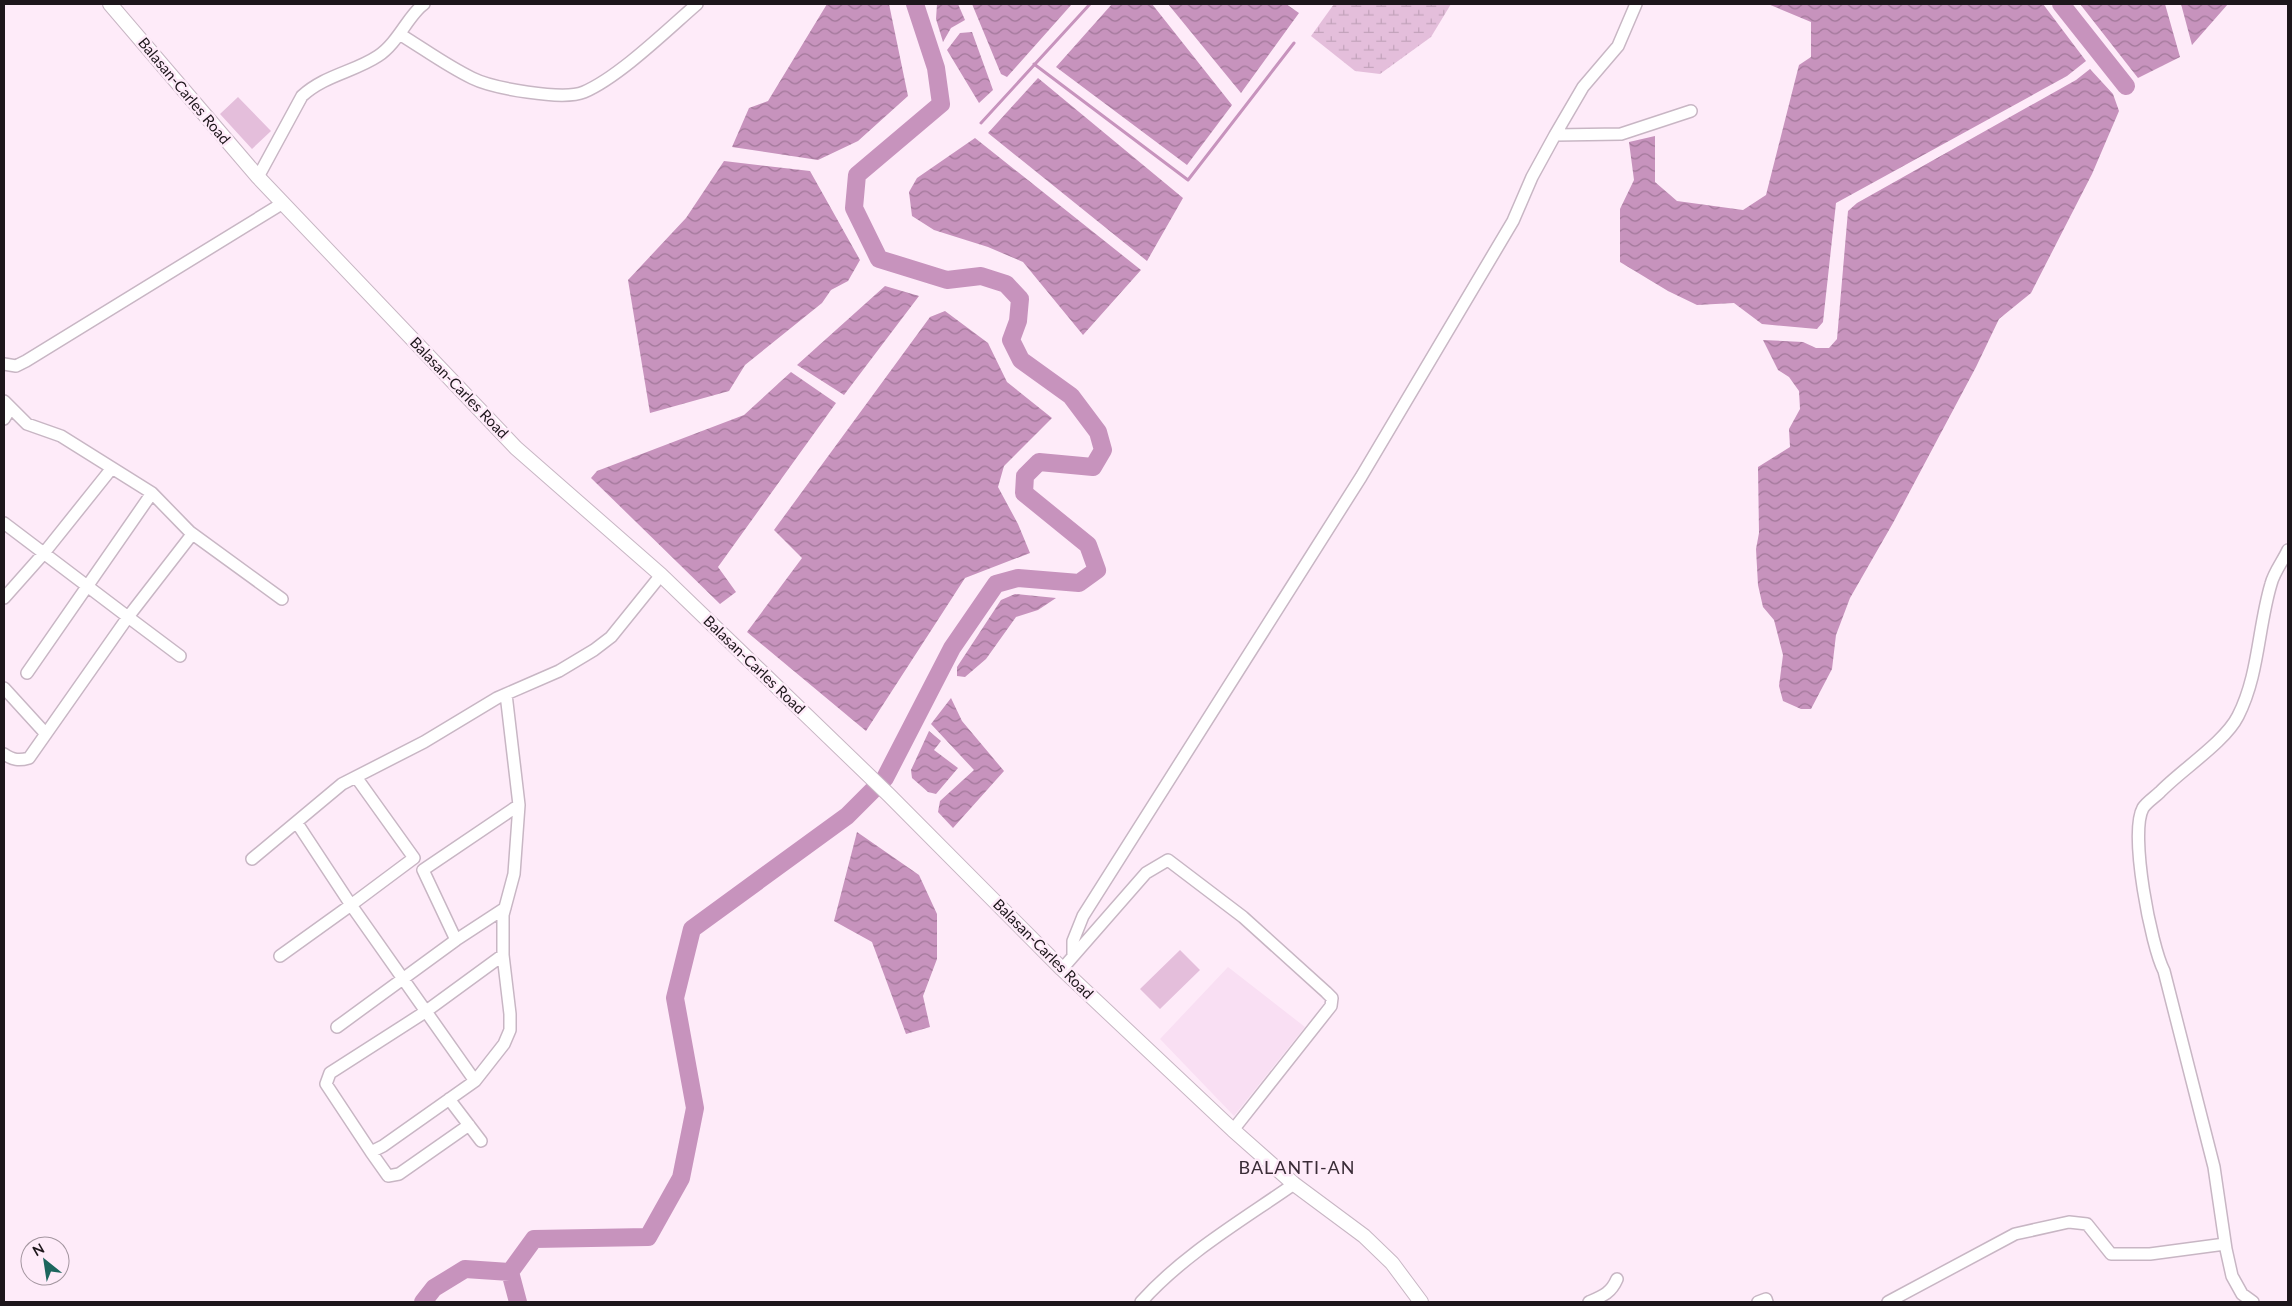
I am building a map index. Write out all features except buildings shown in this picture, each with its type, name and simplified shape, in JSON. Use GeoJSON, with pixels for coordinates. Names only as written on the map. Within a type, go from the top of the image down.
{"type":"FeatureCollection","features":[{"type":"Feature","properties":{"kind":"main road","name":"Balasan-Carles Road"},"geometry":{"type":"LineString","coordinates":[[110,4],[258,177],[516,448],[661,575],[889,795],[1062,969],[1233,1130],[1294,1184],[1364,1236],[1392,1263],[1420,1302]]}},
{"type":"Feature","properties":{"kind":"street"},"geometry":{"type":"LineString","coordinates":[[258,177],[302,96],[312,87],[336,74],[378,56],[400,35],[424,4]]}},
{"type":"Feature","properties":{"kind":"street"},"geometry":{"type":"LineString","coordinates":[[400,35],[473,79],[517,91],[549,95],[581,94],[598,85],[697,4]]}},
{"type":"Feature","properties":{"kind":"street"},"geometry":{"type":"LineString","coordinates":[[1073,955],[1073,941],[1083,916],[1361,477],[1513,221],[1532,177],[1583,87],[1618,46],[1636,4]]}},
{"type":"Feature","properties":{"kind":"street"},"geometry":{"type":"LineString","coordinates":[[1555,135],[1622,134],[1691,111]]}},
{"type":"Feature","properties":{"kind":"street"},"geometry":{"type":"LineString","coordinates":[[4,364],[16,366],[26,361],[283,203]]}},
{"type":"Feature","properties":{"kind":"street"},"geometry":{"type":"LineString","coordinates":[[4,419],[7,405]]}},
{"type":"Feature","properties":{"kind":"street"},"geometry":{"type":"LineString","coordinates":[[7,405],[27,424],[62,436],[152,493],[190,532],[282,599]]}},
{"type":"Feature","properties":{"kind":"street"},"geometry":{"type":"LineString","coordinates":[[4,598],[8,582],[44,553],[112,468]]}},
{"type":"Feature","properties":{"kind":"street"},"geometry":{"type":"LineString","coordinates":[[27,673],[152,493]]}},
{"type":"Feature","properties":{"kind":"street"},"geometry":{"type":"LineString","coordinates":[[4,523],[180,656]]}},
{"type":"Feature","properties":{"kind":"street"},"geometry":{"type":"LineString","coordinates":[[4,754],[12,759],[22,760],[29,758],[128,617],[190,537],[190,532]]}},
{"type":"Feature","properties":{"kind":"street"},"geometry":{"type":"LineString","coordinates":[[2253,1302],[2242,1294],[2232,1276],[2225,1244],[2214,1167],[2164,971],[2158,960],[2144,890],[2138,830],[2143,808],[2178,773],[2224,734],[2238,716],[2253,674],[2271,582],[2288,550]]}},
{"type":"Feature","properties":{"kind":"street"},"geometry":{"type":"LineString","coordinates":[[252,859],[342,784],[424,742],[506,694],[559,671],[611,637],[661,575]]}},
{"type":"Feature","properties":{"kind":"street"},"geometry":{"type":"LineString","coordinates":[[4,688],[46,734]]}},
{"type":"Feature","properties":{"kind":"street"},"geometry":{"type":"LineString","coordinates":[[371,1152],[383,1146],[475,1081],[504,1044],[510,1030],[503,955],[505,908],[514,874],[519,805],[506,694]]}},
{"type":"Feature","properties":{"kind":"street"},"geometry":{"type":"LineString","coordinates":[[356,776],[423,870],[456,940]]}},
{"type":"Feature","properties":{"kind":"street"},"geometry":{"type":"LineString","coordinates":[[423,870],[519,805]]}},
{"type":"Feature","properties":{"kind":"street"},"geometry":{"type":"LineString","coordinates":[[297,823],[402,979],[475,1081]]}},
{"type":"Feature","properties":{"kind":"street"},"geometry":{"type":"LineString","coordinates":[[280,956],[414,858]]}},
{"type":"Feature","properties":{"kind":"street"},"geometry":{"type":"LineString","coordinates":[[1062,969],[1146,873],[1168,860],[1243,917],[1332,998],[1331,1006],[1233,1130]]}},
{"type":"Feature","properties":{"kind":"street"},"geometry":{"type":"LineString","coordinates":[[337,1027],[456,940],[505,908]]}},
{"type":"Feature","properties":{"kind":"street"},"geometry":{"type":"LineString","coordinates":[[469,1125],[399,1174],[388,1176],[326,1084],[330,1073],[425,1012],[503,955]]}},
{"type":"Feature","properties":{"kind":"street"},"geometry":{"type":"LineString","coordinates":[[449,1099],[481,1141]]}},
{"type":"Feature","properties":{"kind":"street"},"geometry":{"type":"LineString","coordinates":[[1141,1302],[1163,1278],[1294,1184]]}},
{"type":"Feature","properties":{"kind":"street"},"geometry":{"type":"LineString","coordinates":[[1888,1302],[2015,1234],[2069,1222],[2087,1224],[2111,1254],[2150,1254],[2225,1244]]}},
{"type":"Feature","properties":{"kind":"street"},"geometry":{"type":"LineString","coordinates":[[1589,1302],[1607,1294],[1618,1279]]}},
{"type":"Feature","properties":{"kind":"street"},"geometry":{"type":"LineString","coordinates":[[1758,1302],[1766,1299],[1767,1302]]}},
{"type":"Feature","properties":{"kind":"shaded area"},"geometry":{"type":"Polygon","coordinates":[[[1228,967],[1305,1027],[1234,1116],[1160,1039],[1228,967]]]}},
{"type":"Feature","properties":{"kind":"green space"},"geometry":{"type":"Polygon","coordinates":[[[1334,4],[1451,4],[1431,37],[1380,74],[1355,71],[1311,36],[1334,4]]]}},
{"type":"Feature","properties":{"kind":"green space"},"geometry":{"type":"Polygon","coordinates":[[[238,97],[271,131],[252,149],[220,114],[238,97]]]}},
{"type":"Feature","properties":{"kind":"green space"},"geometry":{"type":"Polygon","coordinates":[[[1180,950],[1200,970],[1160,1009],[1140,989],[1180,950]]]}},
{"type":"Feature","properties":{"kind":"water"},"geometry":{"type":"Polygon","coordinates":[[[827,4],[889,4],[908,96],[858,141],[818,160],[732,147],[749,108],[768,101],[827,4]]]}},
{"type":"Feature","properties":{"kind":"water"},"geometry":{"type":"Polygon","coordinates":[[[937,4],[958,4],[965,20],[951,28],[943,42],[936,19],[937,4]]]}},
{"type":"Feature","properties":{"kind":"water"},"geometry":{"type":"Polygon","coordinates":[[[972,4],[1072,4],[1007,77],[1001,74],[972,4]]]}},
{"type":"Feature","properties":{"kind":"water"},"geometry":{"type":"Polygon","coordinates":[[[1112,4],[1152,4],[1232,105],[1187,165],[1056,67],[1112,4]]]}},
{"type":"Feature","properties":{"kind":"water"},"geometry":{"type":"Polygon","coordinates":[[[1168,4],[1286,4],[1299,13],[1241,93],[1168,4]]]}},
{"type":"Feature","properties":{"kind":"water"},"geometry":{"type":"Polygon","coordinates":[[[1768,4],[2043,4],[2086,61],[2067,76],[1836,203],[1823,322],[1817,329],[1762,324],[1734,303],[1697,305],[1668,291],[1620,262],[1620,209],[1634,180],[1629,142],[1655,136],[1655,182],[1677,201],[1743,210],[1766,195],[1799,65],[1811,57],[1811,22],[1768,4]]]}},
{"type":"Feature","properties":{"kind":"water"},"geometry":{"type":"Polygon","coordinates":[[[2080,4],[2165,4],[2180,57],[2138,78],[2080,4]]]}},
{"type":"Feature","properties":{"kind":"water"},"geometry":{"type":"Polygon","coordinates":[[[2181,4],[2228,4],[2192,45],[2181,4]]]}},
{"type":"Feature","properties":{"kind":"water"},"geometry":{"type":"Polygon","coordinates":[[[972,32],[993,90],[979,103],[947,50],[960,33],[972,32]]]}},
{"type":"Feature","properties":{"kind":"water"},"geometry":{"type":"Polygon","coordinates":[[[2090,69],[2113,94],[2119,111],[2092,174],[2031,293],[1999,319],[1976,367],[1893,523],[1850,598],[1836,635],[1832,669],[1811,709],[1801,709],[1783,701],[1779,686],[1783,655],[1774,620],[1763,607],[1758,585],[1756,549],[1759,533],[1758,467],[1790,447],[1789,429],[1800,409],[1799,391],[1789,377],[1778,370],[1763,340],[1803,342],[1816,348],[1829,348],[1837,339],[1848,211],[1857,203],[2076,80],[2090,69]]]}},
{"type":"Feature","properties":{"kind":"water"},"geometry":{"type":"Polygon","coordinates":[[[1038,78],[1183,198],[1147,261],[988,133],[1038,78]]]}},
{"type":"Feature","properties":{"kind":"water"},"geometry":{"type":"Polygon","coordinates":[[[975,138],[1141,270],[1083,335],[1023,262],[988,247],[934,230],[912,216],[909,192],[917,178],[975,138]]]}},
{"type":"Feature","properties":{"kind":"water"},"geometry":{"type":"Polygon","coordinates":[[[724,161],[810,171],[860,260],[848,281],[831,290],[822,303],[745,365],[729,391],[650,413],[628,280],[686,218],[724,161]]]}},
{"type":"Feature","properties":{"kind":"water"},"geometry":{"type":"Polygon","coordinates":[[[885,286],[919,296],[844,395],[797,365],[885,286]]]}},
{"type":"Feature","properties":{"kind":"water"},"geometry":{"type":"Polygon","coordinates":[[[945,311],[988,343],[1007,382],[1052,418],[1004,466],[998,487],[1018,524],[1030,553],[965,578],[866,731],[747,632],[802,558],[774,530],[930,317],[945,311]]]}},
{"type":"Feature","properties":{"kind":"water"},"geometry":{"type":"Polygon","coordinates":[[[791,372],[836,403],[718,567],[736,592],[720,604],[591,478],[597,471],[744,415],[791,372]]]}},
{"type":"Feature","properties":{"kind":"water"},"geometry":{"type":"Polygon","coordinates":[[[1015,594],[1056,598],[1038,610],[1016,617],[986,659],[965,677],[957,676],[957,667],[1001,600],[1015,594]]]}},
{"type":"Feature","properties":{"kind":"water"},"geometry":{"type":"Polygon","coordinates":[[[951,698],[962,721],[1004,771],[953,828],[938,812],[940,801],[974,770],[931,724],[951,698]]]}},
{"type":"Feature","properties":{"kind":"water"},"geometry":{"type":"Polygon","coordinates":[[[929,731],[941,741],[934,750],[958,768],[936,794],[928,792],[912,778],[911,770],[929,731]]]}},
{"type":"Feature","properties":{"kind":"water"},"geometry":{"type":"Polygon","coordinates":[[[857,832],[919,875],[937,914],[937,959],[923,996],[930,1027],[906,1034],[872,942],[834,921],[857,832]]]}},
{"type":"Feature","properties":{"kind":"waterway"},"geometry":{"type":"LineString","coordinates":[[518,1302],[510,1272],[534,1239],[648,1237],[681,1178],[695,1108],[675,998],[692,929],[847,816],[885,778],[952,648],[996,584],[1018,578],[1079,583],[1097,570],[1088,545],[1024,493],[1025,476],[1039,462],[1093,467],[1103,450],[1098,432],[1071,396],[1021,360],[1011,340],[1018,321],[1020,299],[1006,284],[981,276],[947,280],[879,259],[854,208],[857,175],[941,104],[936,68],[915,4]]}},
{"type":"Feature","properties":{"kind":"waterway"},"geometry":{"type":"LineString","coordinates":[[981,123],[1090,4]]}},
{"type":"Feature","properties":{"kind":"waterway"},"geometry":{"type":"LineString","coordinates":[[2061,4],[2126,86]]}},
{"type":"Feature","properties":{"kind":"waterway"},"geometry":{"type":"LineString","coordinates":[[1034,64],[1188,180],[1294,43]]}},
{"type":"Feature","properties":{"kind":"waterway"},"geometry":{"type":"LineString","coordinates":[[423,1302],[434,1288],[465,1269],[510,1272]]}},
{"type":"Feature","properties":{"kind":"district","name":"BALANTI-AN"},"geometry":{"type":"Point","coordinates":[1297,1168]}}]}
